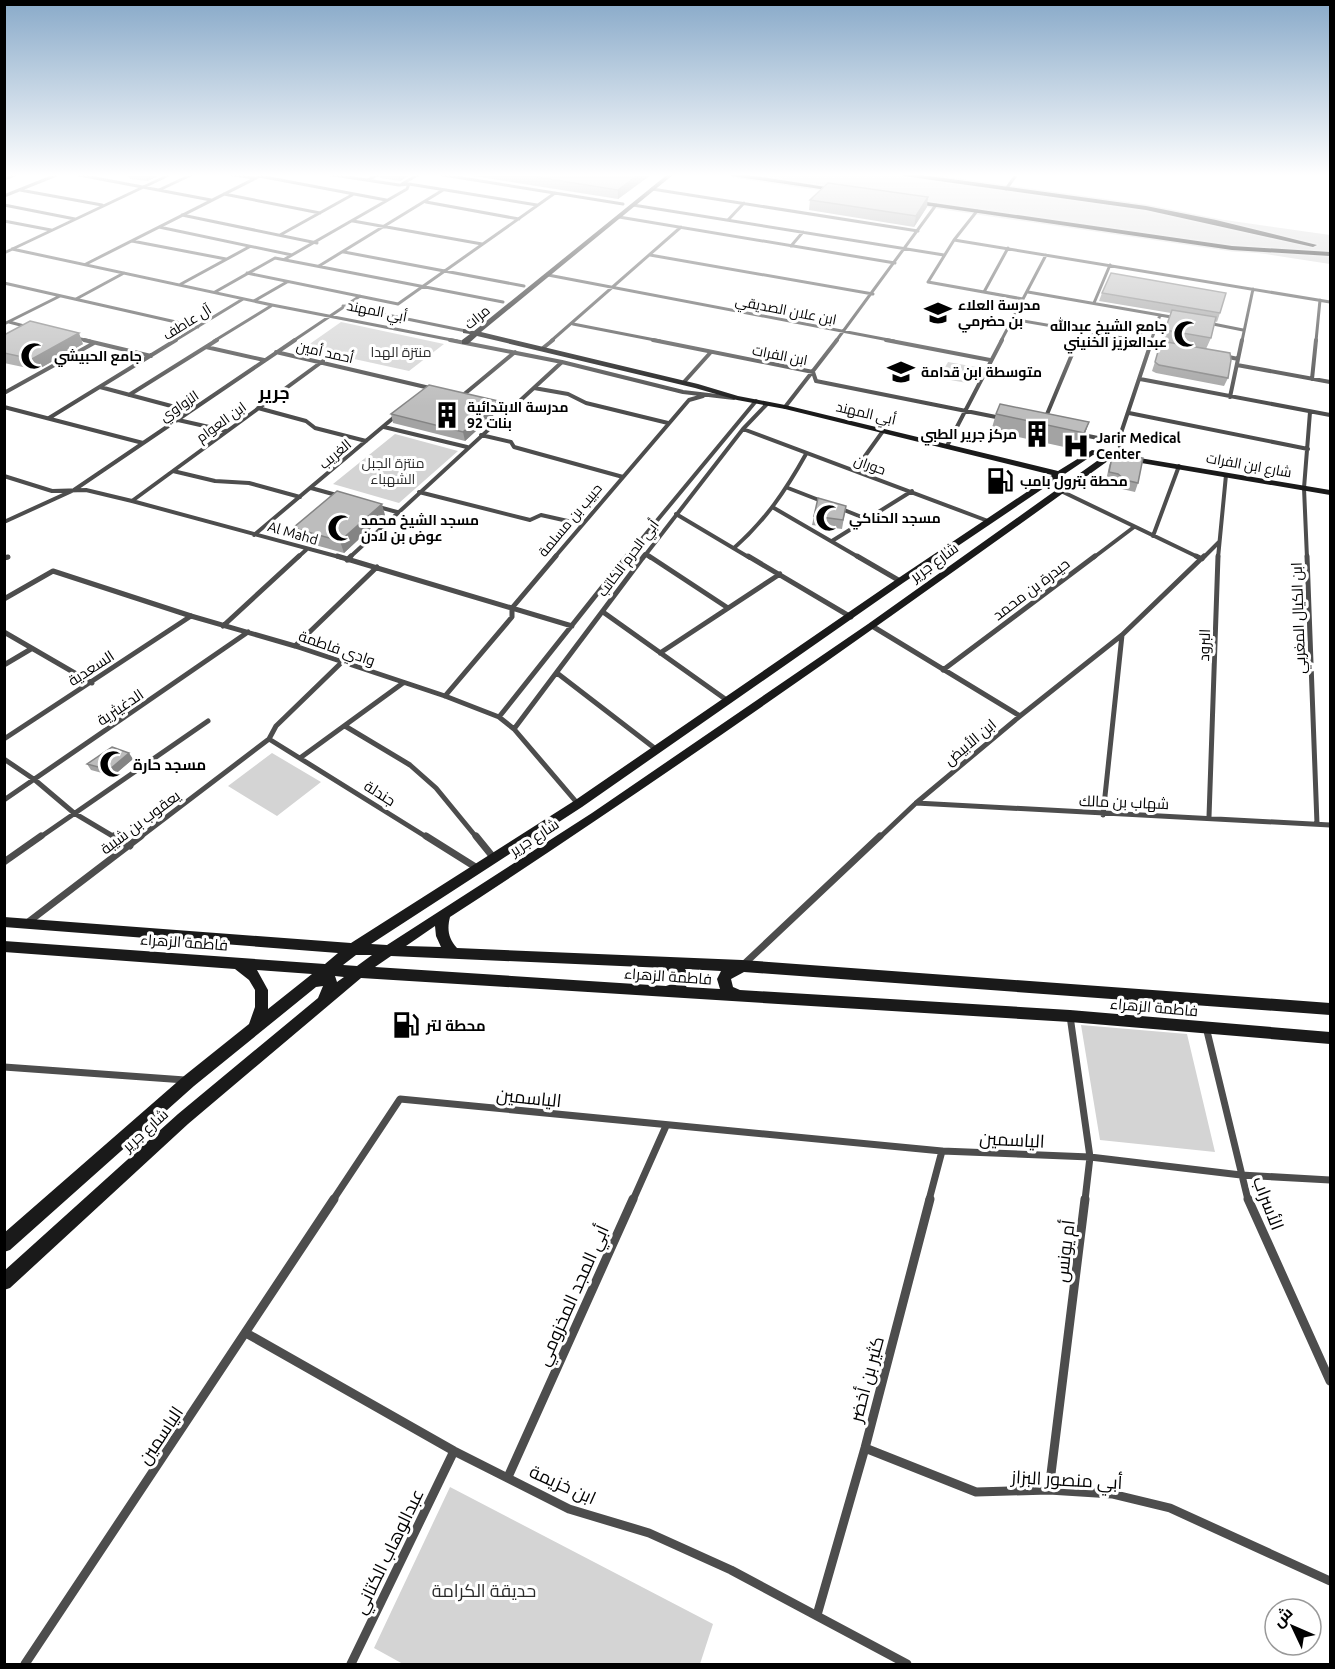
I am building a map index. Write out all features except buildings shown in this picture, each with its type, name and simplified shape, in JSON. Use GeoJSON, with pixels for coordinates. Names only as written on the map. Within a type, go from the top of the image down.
{"type":"FeatureCollection","features":[{"type":"Feature","properties":{"kind":"main road","name":"مرات"},"geometry":{"type":"LineString","coordinates":[[455,340],[565,252]]}},
{"type":"Feature","properties":{"kind":"main road","name":"مرات"},"geometry":{"type":"LineString","coordinates":[[465,342],[576,252]]}},
{"type":"Feature","properties":{"kind":"main road"},"geometry":{"type":"LineString","coordinates":[[479,321],[482,324],[489,322]]}},
{"type":"Feature","properties":{"kind":"main road","name":"أبي المهند"},"geometry":{"type":"LineString","coordinates":[[466,331],[1058,474]]}},
{"type":"Feature","properties":{"kind":"main road","name":"شارع ابن الفرات"},"geometry":{"type":"LineString","coordinates":[[1092,452],[1330,493]]}},
{"type":"Feature","properties":{"kind":"main road","name":"شارع جرير"},"geometry":{"type":"LineString","coordinates":[[4,1244],[189,1081],[352,949],[578,804],[900,580],[1092,452]]}},
{"type":"Feature","properties":{"kind":"main road","name":"شارع جرير"},"geometry":{"type":"LineString","coordinates":[[394,974],[381,962],[445,914],[596,816],[872,626],[1111,455]]}},
{"type":"Feature","properties":{"kind":"main road"},"geometry":{"type":"LineString","coordinates":[[445,914],[442,921],[442,936],[449,949],[455,954]]}},
{"type":"Feature","properties":{"kind":"main road"},"geometry":{"type":"LineString","coordinates":[[395,920],[384,930],[381,940],[455,954],[742,966],[1330,1009]]}},
{"type":"Feature","properties":{"kind":"main road"},"geometry":{"type":"LineString","coordinates":[[4,922],[315,947],[388,951],[405,946]]}},
{"type":"Feature","properties":{"kind":"main road","name":"فاطمة الزهراء"},"geometry":{"type":"LineString","coordinates":[[4,946],[742,998],[1070,1016],[1330,1038]]}},
{"type":"Feature","properties":{"kind":"main road"},"geometry":{"type":"LineString","coordinates":[[305,967],[316,965],[326,957],[325,953],[315,947]]}},
{"type":"Feature","properties":{"kind":"main road","name":"شارع جرير"},"geometry":{"type":"LineString","coordinates":[[4,1282],[146,1151],[322,1000],[388,951]]}},
{"type":"Feature","properties":{"kind":"main road"},"geometry":{"type":"LineString","coordinates":[[238,963],[255,975],[263,994],[263,1005],[254,1028]]}},
{"type":"Feature","properties":{"kind":"main road"},"geometry":{"type":"LineString","coordinates":[[660,992],[676,989],[684,979],[675,967],[667,963]]}},
{"type":"Feature","properties":{"kind":"main road"},"geometry":{"type":"LineString","coordinates":[[742,966],[727,973],[723,985],[727,991],[742,998]]}},
{"type":"Feature","properties":{"kind":"main road"},"geometry":{"type":"LineString","coordinates":[[308,983],[330,979],[330,990],[322,1000]]}},
{"type":"Feature","properties":{"kind":"street","name":"أبي المهند"},"geometry":{"type":"LineString","coordinates":[[26,252],[254,302],[562,362],[683,392],[737,398]]}},
{"type":"Feature","properties":{"kind":"street"},"geometry":{"type":"LineString","coordinates":[[85,264],[110,252]]}},
{"type":"Feature","properties":{"kind":"street"},"geometry":{"type":"LineString","coordinates":[[189,252],[226,259]]}},
{"type":"Feature","properties":{"kind":"street"},"geometry":{"type":"LineString","coordinates":[[180,285],[240,252]]}},
{"type":"Feature","properties":{"kind":"street"},"geometry":{"type":"LineString","coordinates":[[273,252],[294,256]]}},
{"type":"Feature","properties":{"kind":"street"},"geometry":{"type":"LineString","coordinates":[[285,260],[301,252]]}},
{"type":"Feature","properties":{"kind":"street"},"geometry":{"type":"LineString","coordinates":[[319,267],[344,252],[524,286]]}},
{"type":"Feature","properties":{"kind":"street"},"geometry":{"type":"LineString","coordinates":[[247,273],[398,304],[471,252]]}},
{"type":"Feature","properties":{"kind":"street"},"geometry":{"type":"LineString","coordinates":[[543,348],[653,252]]}},
{"type":"Feature","properties":{"kind":"street"},"geometry":{"type":"LineString","coordinates":[[827,252],[895,263]]}},
{"type":"Feature","properties":{"kind":"street"},"geometry":{"type":"LineString","coordinates":[[785,407],[873,294],[902,252]]}},
{"type":"Feature","properties":{"kind":"street"},"geometry":{"type":"LineString","coordinates":[[926,252],[944,255]]}},
{"type":"Feature","properties":{"kind":"street"},"geometry":{"type":"LineString","coordinates":[[946,252],[928,282],[1023,299]]}},
{"type":"Feature","properties":{"kind":"street"},"geometry":{"type":"LineString","coordinates":[[984,292],[1006,252]]}},
{"type":"Feature","properties":{"kind":"street"},"geometry":{"type":"LineString","coordinates":[[1030,252],[1330,302]]}},
{"type":"Feature","properties":{"kind":"street"},"geometry":{"type":"LineString","coordinates":[[650,255],[873,294]]}},
{"type":"Feature","properties":{"kind":"street"},"geometry":{"type":"LineString","coordinates":[[947,446],[1047,255]]}},
{"type":"Feature","properties":{"kind":"street"},"geometry":{"type":"LineString","coordinates":[[214,292],[274,258],[503,302]]}},
{"type":"Feature","properties":{"kind":"street"},"geometry":{"type":"LineString","coordinates":[[1094,303],[1110,265]]}},
{"type":"Feature","properties":{"kind":"street"},"geometry":{"type":"LineString","coordinates":[[75,299],[124,273]]}},
{"type":"Feature","properties":{"kind":"street","name":"ابن علان الصديقي"},"geometry":{"type":"LineString","coordinates":[[548,275],[990,360]]}},
{"type":"Feature","properties":{"kind":"street"},"geometry":{"type":"LineString","coordinates":[[254,302],[287,281]]}},
{"type":"Feature","properties":{"kind":"street"},"geometry":{"type":"LineString","coordinates":[[4,283],[198,327]]}},
{"type":"Feature","properties":{"kind":"street"},"geometry":{"type":"LineString","coordinates":[[4,288],[11,285]]}},
{"type":"Feature","properties":{"kind":"street"},"geometry":{"type":"LineString","coordinates":[[1230,397],[1253,289]]}},
{"type":"Feature","properties":{"kind":"street"},"geometry":{"type":"LineString","coordinates":[[1028,292],[1181,318]]}},
{"type":"Feature","properties":{"kind":"street"},"geometry":{"type":"LineString","coordinates":[[4,324],[60,296]]}},
{"type":"Feature","properties":{"kind":"street","name":"الزواوي"},"geometry":{"type":"LineString","coordinates":[[4,522],[74,490],[360,296]]}},
{"type":"Feature","properties":{"kind":"street","name":"آل عاطف"},"geometry":{"type":"LineString","coordinates":[[49,418],[243,299]]}},
{"type":"Feature","properties":{"kind":"street"},"geometry":{"type":"LineString","coordinates":[[1312,379],[1320,300]]}},
{"type":"Feature","properties":{"kind":"street"},"geometry":{"type":"LineString","coordinates":[[129,395],[272,305]]}},
{"type":"Feature","properties":{"kind":"street","name":"أبي المهند"},"geometry":{"type":"LineString","coordinates":[[343,306],[466,331]]}},
{"type":"Feature","properties":{"kind":"street"},"geometry":{"type":"LineString","coordinates":[[349,320],[345,316],[362,311]]}},
{"type":"Feature","properties":{"kind":"street"},"geometry":{"type":"LineString","coordinates":[[1126,458],[1118,442],[1160,315]]}},
{"type":"Feature","properties":{"kind":"street"},"geometry":{"type":"LineString","coordinates":[[1012,319],[1172,347]]}},
{"type":"Feature","properties":{"kind":"street"},"geometry":{"type":"LineString","coordinates":[[9,322],[31,327]]}},
{"type":"Feature","properties":{"kind":"street"},"geometry":{"type":"LineString","coordinates":[[1202,322],[1243,330]]}},
{"type":"Feature","properties":{"kind":"street","name":"ابن الفرات"},"geometry":{"type":"LineString","coordinates":[[573,324],[813,372],[816,381],[1009,420]]}},
{"type":"Feature","properties":{"kind":"street"},"geometry":{"type":"LineString","coordinates":[[1042,427],[1082,331]]}},
{"type":"Feature","properties":{"kind":"street"},"geometry":{"type":"LineString","coordinates":[[74,338],[151,356]]}},
{"type":"Feature","properties":{"kind":"street"},"geometry":{"type":"LineString","coordinates":[[4,393],[95,343]]}},
{"type":"Feature","properties":{"kind":"street"},"geometry":{"type":"LineString","coordinates":[[206,347],[265,360]]}},
{"type":"Feature","properties":{"kind":"street","name":"أحمد أمين"},"geometry":{"type":"LineString","coordinates":[[276,352],[323,361],[440,391]]}},
{"type":"Feature","properties":{"kind":"street"},"geometry":{"type":"LineString","coordinates":[[462,396],[515,352]]}},
{"type":"Feature","properties":{"kind":"street"},"geometry":{"type":"LineString","coordinates":[[684,382],[711,352]]}},
{"type":"Feature","properties":{"kind":"street"},"geometry":{"type":"LineString","coordinates":[[1216,355],[1238,358]]}},
{"type":"Feature","properties":{"kind":"street","name":"ابن العوام"},"geometry":{"type":"LineString","coordinates":[[132,501],[323,361]]}},
{"type":"Feature","properties":{"kind":"street"},"geometry":{"type":"LineString","coordinates":[[346,560],[562,362]]}},
{"type":"Feature","properties":{"kind":"street"},"geometry":{"type":"LineString","coordinates":[[1237,365],[1330,382]]}},
{"type":"Feature","properties":{"kind":"street"},"geometry":{"type":"LineString","coordinates":[[1140,379],[1330,415]]}},
{"type":"Feature","properties":{"kind":"street"},"geometry":{"type":"LineString","coordinates":[[100,387],[190,411]]}},
{"type":"Feature","properties":{"kind":"street"},"geometry":{"type":"LineString","coordinates":[[419,396],[428,388]]}},
{"type":"Feature","properties":{"kind":"street"},"geometry":{"type":"LineString","coordinates":[[534,388],[568,394],[586,403],[668,423]]}},
{"type":"Feature","properties":{"kind":"street"},"geometry":{"type":"LineString","coordinates":[[451,393],[473,399]]}},
{"type":"Feature","properties":{"kind":"street","name":"حبيب بن مسلمة"},"geometry":{"type":"LineString","coordinates":[[445,696],[512,617],[512,608],[581,524],[689,400],[699,396],[737,398]]}},
{"type":"Feature","properties":{"kind":"street","name":"أبي الحرم الكاتب"},"geometry":{"type":"LineString","coordinates":[[499,717],[756,401]]}},
{"type":"Feature","properties":{"kind":"street","name":"أبي الحرم الكاتب"},"geometry":{"type":"LineString","coordinates":[[514,729],[676,514],[743,429],[767,404]]}},
{"type":"Feature","properties":{"kind":"street"},"geometry":{"type":"LineString","coordinates":[[501,406],[510,408]]}},
{"type":"Feature","properties":{"kind":"street"},"geometry":{"type":"LineString","coordinates":[[4,407],[143,443]]}},
{"type":"Feature","properties":{"kind":"street"},"geometry":{"type":"LineString","coordinates":[[258,408],[306,421],[315,428],[366,441]]}},
{"type":"Feature","properties":{"kind":"street","name":"الغريب"},"geometry":{"type":"LineString","coordinates":[[254,535],[402,411]]}},
{"type":"Feature","properties":{"kind":"street","name":"ابن الكيال المغربي"},"geometry":{"type":"LineString","coordinates":[[1310,412],[1304,488],[1317,824]]}},
{"type":"Feature","properties":{"kind":"street"},"geometry":{"type":"LineString","coordinates":[[1129,413],[1308,449]]}},
{"type":"Feature","properties":{"kind":"street"},"geometry":{"type":"LineString","coordinates":[[178,420],[227,431]]}},
{"type":"Feature","properties":{"kind":"street"},"geometry":{"type":"LineString","coordinates":[[384,427],[468,447]]}},
{"type":"Feature","properties":{"kind":"street","name":"حوران"},"geometry":{"type":"LineString","coordinates":[[743,429],[988,521]]}},
{"type":"Feature","properties":{"kind":"street"},"geometry":{"type":"LineString","coordinates":[[855,470],[883,431]]}},
{"type":"Feature","properties":{"kind":"street"},"geometry":{"type":"LineString","coordinates":[[1075,433],[1118,442]]}},
{"type":"Feature","properties":{"kind":"street"},"geometry":{"type":"LineString","coordinates":[[481,435],[511,442],[514,447],[623,477]]}},
{"type":"Feature","properties":{"kind":"street"},"geometry":{"type":"LineString","coordinates":[[734,548],[758,528],[774,508],[788,488],[806,454]]}},
{"type":"Feature","properties":{"kind":"street"},"geometry":{"type":"LineString","coordinates":[[1153,536],[1179,466]]}},
{"type":"Feature","properties":{"kind":"street"},"geometry":{"type":"LineString","coordinates":[[172,471],[215,481],[249,483],[300,497]]}},
{"type":"Feature","properties":{"kind":"street","name":"البرود"},"geometry":{"type":"LineString","coordinates":[[1209,817],[1219,542],[1226,475]]}},
{"type":"Feature","properties":{"kind":"street","name":"Al Mahd"},"geometry":{"type":"LineString","coordinates":[[4,476],[52,491],[86,490],[132,501],[306,550],[377,567],[572,626]]}},
{"type":"Feature","properties":{"kind":"street"},"geometry":{"type":"LineString","coordinates":[[4,483],[13,478]]}},
{"type":"Feature","properties":{"kind":"street"},"geometry":{"type":"LineString","coordinates":[[311,488],[344,497]]}},
{"type":"Feature","properties":{"kind":"street"},"geometry":{"type":"LineString","coordinates":[[788,488],[869,520]]}},
{"type":"Feature","properties":{"kind":"street"},"geometry":{"type":"LineString","coordinates":[[832,541],[869,520],[912,491]]}},
{"type":"Feature","properties":{"kind":"street"},"geometry":{"type":"LineString","coordinates":[[1061,491],[1202,559]]}},
{"type":"Feature","properties":{"kind":"street"},"geometry":{"type":"LineString","coordinates":[[419,492],[530,520],[541,515],[581,524]]}},
{"type":"Feature","properties":{"kind":"street"},"geometry":{"type":"LineString","coordinates":[[365,503],[397,512]]}},
{"type":"Feature","properties":{"kind":"street"},"geometry":{"type":"LineString","coordinates":[[774,508],[900,580]]}},
{"type":"Feature","properties":{"kind":"street"},"geometry":{"type":"LineString","coordinates":[[676,514],[851,616]]}},
{"type":"Feature","properties":{"kind":"street","name":"حيدرة بن محمد"},"geometry":{"type":"LineString","coordinates":[[943,670],[1134,527]]}},
{"type":"Feature","properties":{"kind":"street","name":"ابن الأبيض"},"geometry":{"type":"LineString","coordinates":[[742,966],[916,803],[1122,635],[1219,542]]}},
{"type":"Feature","properties":{"kind":"street"},"geometry":{"type":"LineString","coordinates":[[223,626],[306,550]]}},
{"type":"Feature","properties":{"kind":"street"},"geometry":{"type":"LineString","coordinates":[[645,554],[728,608]]}},
{"type":"Feature","properties":{"kind":"street"},"geometry":{"type":"LineString","coordinates":[[296,646],[377,567]]}},
{"type":"Feature","properties":{"kind":"street","name":"وادي فاطمة"},"geometry":{"type":"LineString","coordinates":[[4,599],[53,572],[223,626],[296,646],[445,696],[499,717],[514,729],[578,804]]}},
{"type":"Feature","properties":{"kind":"street"},"geometry":{"type":"LineString","coordinates":[[660,653],[780,574]]}},
{"type":"Feature","properties":{"kind":"street"},"geometry":{"type":"LineString","coordinates":[[603,612],[728,701]]}},
{"type":"Feature","properties":{"kind":"street","name":"السعدية"},"geometry":{"type":"LineString","coordinates":[[4,739],[191,616]]}},
{"type":"Feature","properties":{"kind":"street"},"geometry":{"type":"LineString","coordinates":[[872,626],[1020,716]]}},
{"type":"Feature","properties":{"kind":"street"},"geometry":{"type":"LineString","coordinates":[[4,632],[92,683]]}},
{"type":"Feature","properties":{"kind":"street","name":"الدغيثرية"},"geometry":{"type":"LineString","coordinates":[[4,800],[248,632]]}},
{"type":"Feature","properties":{"kind":"street"},"geometry":{"type":"LineString","coordinates":[[1103,814],[1122,635]]}},
{"type":"Feature","properties":{"kind":"street"},"geometry":{"type":"LineString","coordinates":[[4,665],[31,649]]}},
{"type":"Feature","properties":{"kind":"street","name":"يعقوب بن شيبة"},"geometry":{"type":"LineString","coordinates":[[27,923],[269,739],[276,726],[342,663]]}},
{"type":"Feature","properties":{"kind":"street"},"geometry":{"type":"LineString","coordinates":[[557,673],[657,750]]}},
{"type":"Feature","properties":{"kind":"street"},"geometry":{"type":"LineString","coordinates":[[300,758],[404,683]]}},
{"type":"Feature","properties":{"kind":"street"},"geometry":{"type":"LineString","coordinates":[[4,862],[208,721]]}},
{"type":"Feature","properties":{"kind":"street"},"geometry":{"type":"LineString","coordinates":[[345,726],[410,765],[436,788],[493,857]]}},
{"type":"Feature","properties":{"kind":"street","name":"جندلة"},"geometry":{"type":"LineString","coordinates":[[269,739],[477,868]]}},
{"type":"Feature","properties":{"kind":"street"},"geometry":{"type":"LineString","coordinates":[[4,759],[74,813],[130,846]]}},
{"type":"Feature","properties":{"kind":"street","name":"شهاب بن مالك"},"geometry":{"type":"LineString","coordinates":[[916,803],[1330,825]]}},
{"type":"Feature","properties":{"kind":"street","name":"أم يونس"},"geometry":{"type":"LineString","coordinates":[[1049,1491],[1090,1157],[1070,1016]]}},
{"type":"Feature","properties":{"kind":"street","name":"الأسراب"},"geometry":{"type":"LineString","coordinates":[[1206,1027],[1246,1195],[1330,1381]]}},
{"type":"Feature","properties":{"kind":"street"},"geometry":{"type":"LineString","coordinates":[[4,1067],[189,1081]]}},
{"type":"Feature","properties":{"kind":"street","name":"الياسمين"},"geometry":{"type":"LineString","coordinates":[[25,1665],[400,1099],[666,1126],[942,1150],[1090,1157],[1241,1175],[1330,1180]]}},
{"type":"Feature","properties":{"kind":"street","name":"أبي المجد المخزومي"},"geometry":{"type":"LineString","coordinates":[[508,1478],[666,1126]]}},
{"type":"Feature","properties":{"kind":"street","name":"كثير بن أخضر"},"geometry":{"type":"LineString","coordinates":[[817,1615],[865,1448],[942,1150]]}},
{"type":"Feature","properties":{"kind":"street","name":"ابن خزيمة"},"geometry":{"type":"LineString","coordinates":[[246,1334],[454,1451],[568,1509],[650,1533],[731,1570],[907,1665]]}},
{"type":"Feature","properties":{"kind":"street","name":"أبي منصور البزاز"},"geometry":{"type":"LineString","coordinates":[[865,1448],[976,1492],[1049,1491],[1112,1494],[1170,1508],[1330,1581]]}},
{"type":"Feature","properties":{"kind":"street","name":"عبدالوهاب الكتاني"},"geometry":{"type":"LineString","coordinates":[[351,1665],[454,1451]]}},
{"type":"Feature","properties":{"kind":"green space"},"geometry":{"type":"Polygon","coordinates":[[[1252,252],[1330,252],[1330,264],[1252,252]]]}},
{"type":"Feature","properties":{"kind":"green space","name":"منتزة الهدا"},"geometry":{"type":"Polygon","coordinates":[[[341,322],[444,344],[409,371],[304,348],[341,322]]]}},
{"type":"Feature","properties":{"kind":"green space"},"geometry":{"type":"Polygon","coordinates":[[[948,362],[976,367],[967,383],[939,378],[948,362]]]}},
{"type":"Feature","properties":{"kind":"green space","name":"منتزة الجبل الشهباء"},"geometry":{"type":"Polygon","coordinates":[[[395,434],[458,451],[399,503],[333,484],[395,434]]]}},
{"type":"Feature","properties":{"kind":"green space"},"geometry":{"type":"Polygon","coordinates":[[[272,753],[321,782],[277,816],[228,786],[272,753]]]}},
{"type":"Feature","properties":{"kind":"green space"},"geometry":{"type":"Polygon","coordinates":[[[1081,1025],[1187,1034],[1215,1152],[1100,1140],[1081,1025]]]}},
{"type":"Feature","properties":{"kind":"green space","name":"حديقة الكرامة"},"geometry":{"type":"Polygon","coordinates":[[[450,1487],[713,1624],[700,1664],[403,1664],[374,1648],[450,1487]]]}},
{"type":"Feature","properties":{"kind":"place","name":"مدرسة العلاء بن حضرمي"},"geometry":{"type":"Point","coordinates":[938,313]}},
{"type":"Feature","properties":{"kind":"place","name":"جامع الشيخ عبدالله عبدالعزيز الخنيني"},"geometry":{"type":"Point","coordinates":[1187,334]}},
{"type":"Feature","properties":{"kind":"place","name":"جامع الحبيشي"},"geometry":{"type":"Point","coordinates":[34,356]}},
{"type":"Feature","properties":{"kind":"place","name":"متوسطة ابن قدامة"},"geometry":{"type":"Point","coordinates":[901,372]}},
{"type":"Feature","properties":{"kind":"place","name":"مدرسة الابتدائية 92 بنات"},"geometry":{"type":"Point","coordinates":[447,415]}},
{"type":"Feature","properties":{"kind":"place","name":"مركز جرير الطبي"},"geometry":{"type":"Point","coordinates":[1037,434]}},
{"type":"Feature","properties":{"kind":"place","name":"Jarir Medical Center"},"geometry":{"type":"Point","coordinates":[1076,446]}},
{"type":"Feature","properties":{"kind":"place","name":"محطة بترول بامب"},"geometry":{"type":"Point","coordinates":[1000,481]}},
{"type":"Feature","properties":{"kind":"place","name":"مسجد الحناكي"},"geometry":{"type":"Point","coordinates":[829,518]}},
{"type":"Feature","properties":{"kind":"place","name":"مسجد الشيخ محمد عوض بن لادن"},"geometry":{"type":"Point","coordinates":[341,528]}},
{"type":"Feature","properties":{"kind":"place","name":"مسجد حارة"},"geometry":{"type":"Point","coordinates":[113,764]}},
{"type":"Feature","properties":{"kind":"place","name":"محطة لتر"},"geometry":{"type":"Point","coordinates":[406,1025]}},
{"type":"Feature","properties":{"kind":"district","name":"جرير"},"geometry":{"type":"Point","coordinates":[274,392]}}]}
